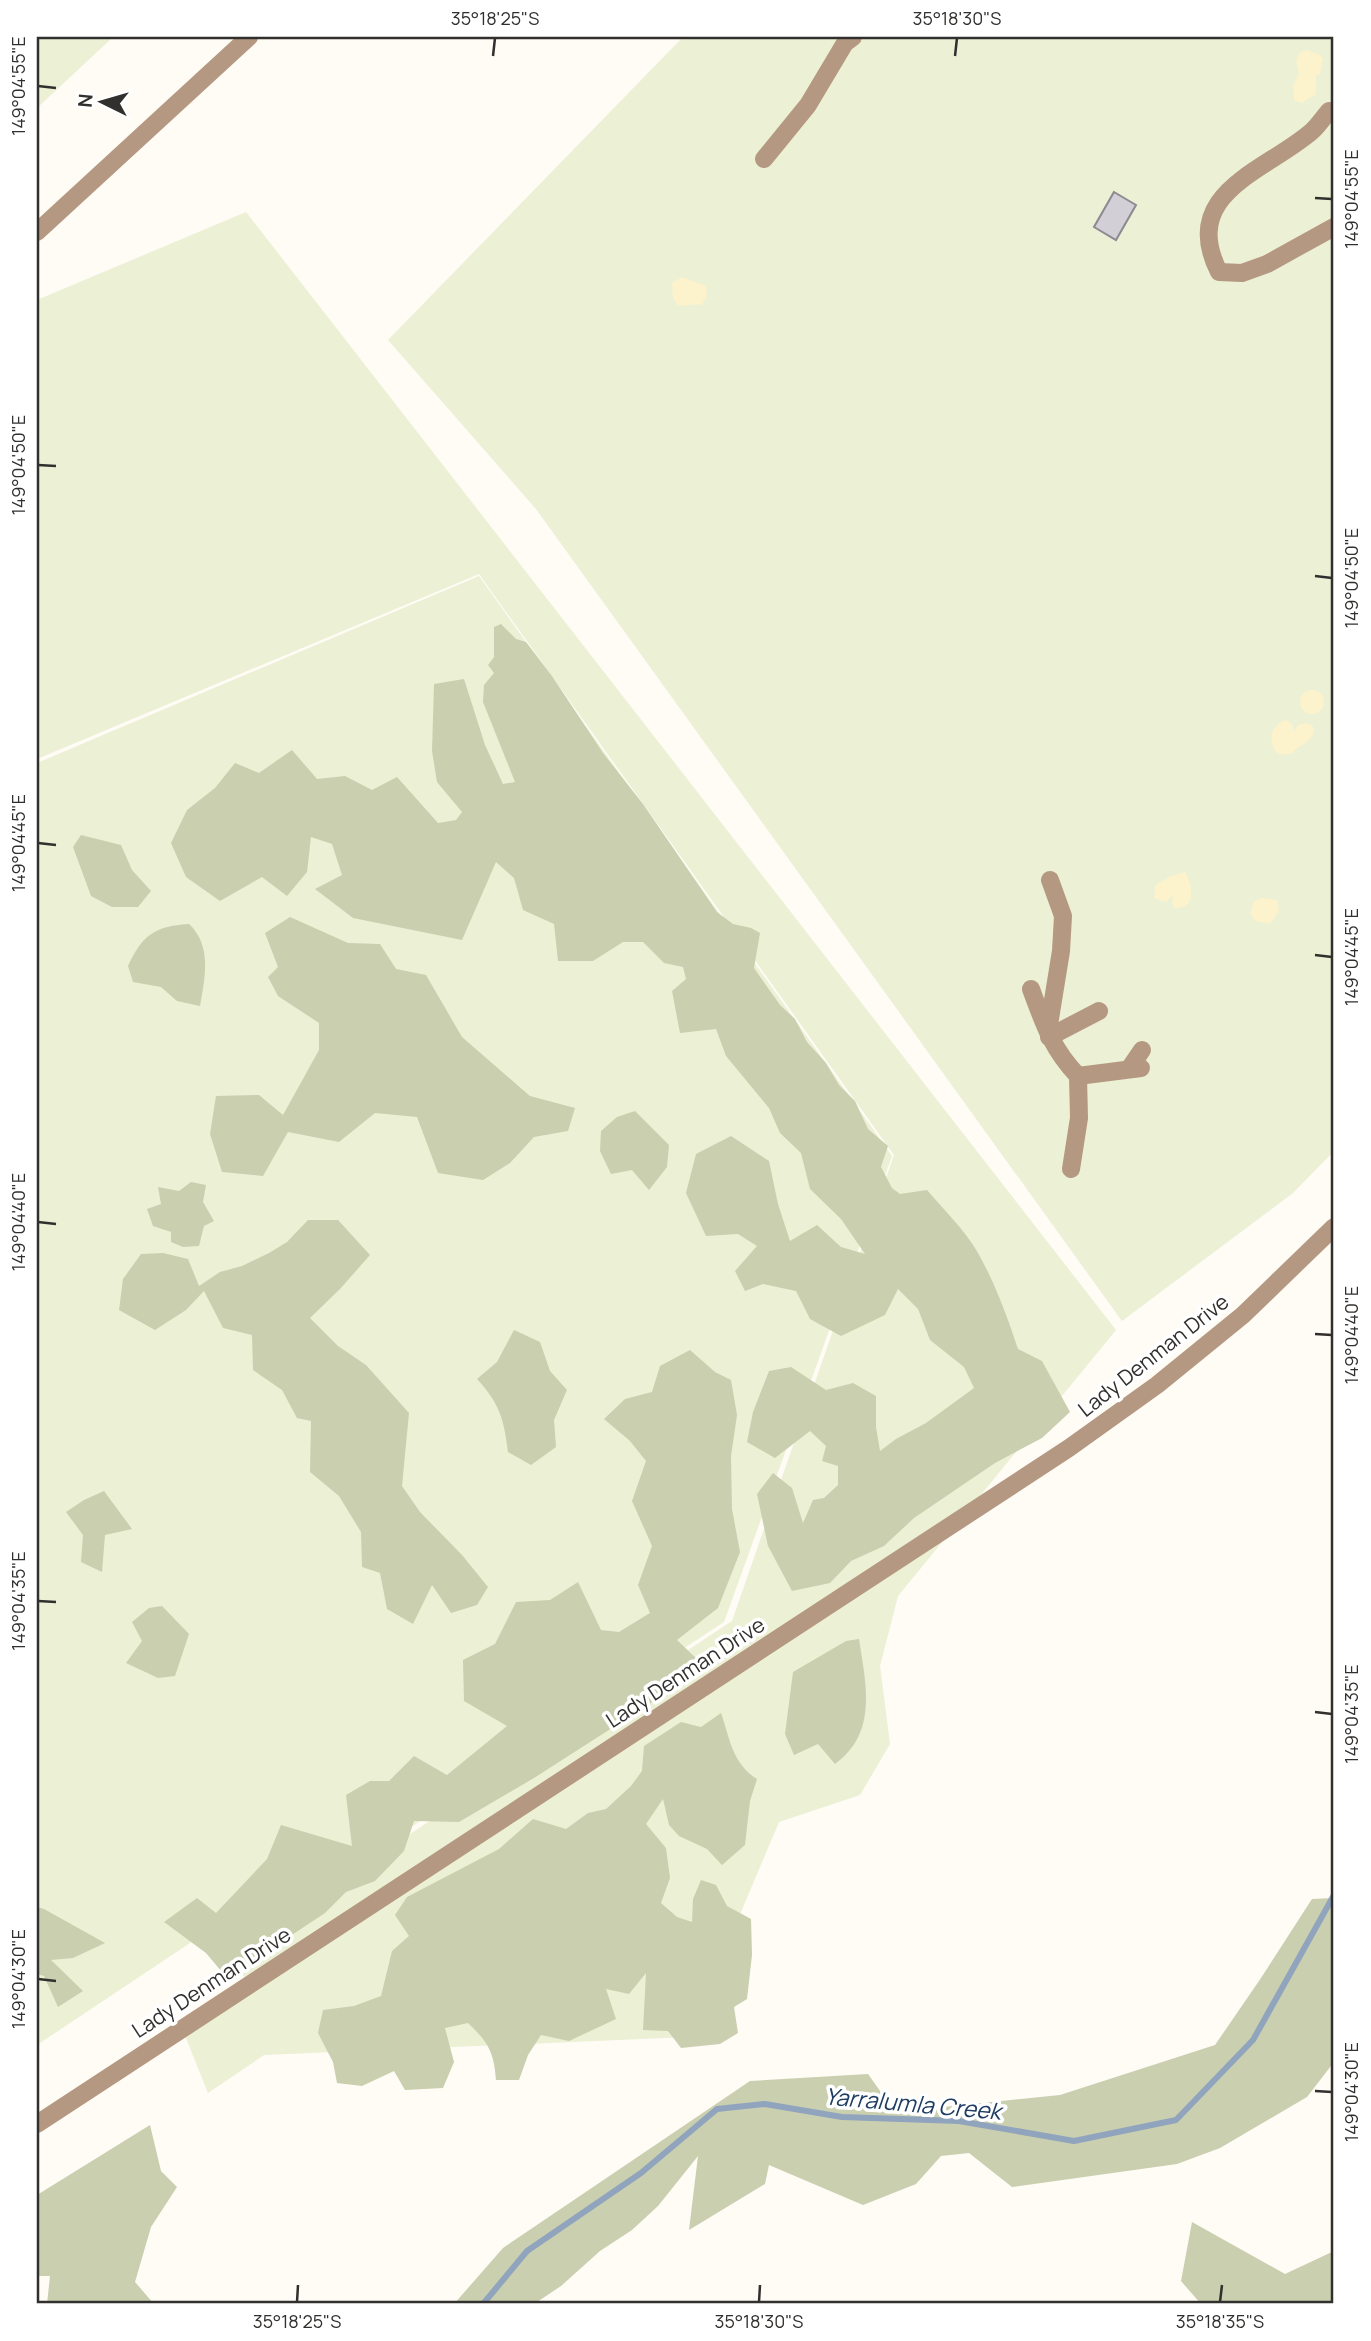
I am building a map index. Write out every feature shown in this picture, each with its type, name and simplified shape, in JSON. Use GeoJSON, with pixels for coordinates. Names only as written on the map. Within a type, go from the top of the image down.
{"type":"FeatureCollection","features":[{"type":"Feature","properties":{"kind":"street"},"geometry":{"type":"LineString","coordinates":[[37,232],[249,37]]}},
{"type":"Feature","properties":{"kind":"street"},"geometry":{"type":"LineString","coordinates":[[764,159],[808,105],[845,43],[853,37]]}},
{"type":"Feature","properties":{"kind":"street"},"geometry":{"type":"LineString","coordinates":[[1329,111],[1312,131],[1242,178],[1223,197],[1207,229],[1210,256],[1219,272],[1242,273],[1267,264],[1334,227]]}},
{"type":"Feature","properties":{"kind":"street"},"geometry":{"type":"LineString","coordinates":[[1048,1036],[1061,951],[1063,916],[1050,880]]}},
{"type":"Feature","properties":{"kind":"street"},"geometry":{"type":"LineString","coordinates":[[1031,989],[1048,1036],[1063,1060],[1078,1076],[1079,1118],[1071,1169]]}},
{"type":"Feature","properties":{"kind":"street"},"geometry":{"type":"LineString","coordinates":[[1048,1036],[1098,1011]]}},
{"type":"Feature","properties":{"kind":"street"},"geometry":{"type":"LineString","coordinates":[[1078,1076],[1137,1063]]}},
{"type":"Feature","properties":{"kind":"street","name":"Lady Denman Drive"},"geometry":{"type":"LineString","coordinates":[[37,2124],[1069,1448],[1157,1385],[1242,1315],[1334,1227]]}},
{"type":"Feature","properties":{"kind":"green space"},"geometry":{"type":"Polygon","coordinates":[[[37,37],[113,37],[37,108],[37,37]]]}},
{"type":"Feature","properties":{"kind":"green space"},"geometry":{"type":"Polygon","coordinates":[[[683,37],[1334,37],[1334,1151],[1293,1193],[1122,1321],[536,509],[388,340],[683,37]]]}},
{"type":"Feature","properties":{"kind":"green space"},"geometry":{"type":"Polygon","coordinates":[[[246,212],[1116,1330],[898,1596],[880,1666],[890,1744],[860,1795],[779,1822],[688,2037],[264,2055],[208,2093],[180,2023],[245,1978],[230,1953],[732,1621],[894,1155],[479,574],[37,759],[37,300],[246,212]]]}},
{"type":"Feature","properties":{"kind":"green space"},"geometry":{"type":"Polygon","coordinates":[[[479,576],[892,1156],[724,1622],[222,1951],[208,1931],[37,2045],[37,763],[479,576]]]}},
{"type":"Feature","properties":{"kind":"green space"},"geometry":{"type":"Polygon","coordinates":[[[501,624],[516,639],[526,642],[552,676],[603,753],[643,804],[717,912],[733,924],[760,933],[754,968],[780,1005],[795,1019],[807,1042],[826,1063],[839,1085],[855,1101],[868,1129],[888,1146],[881,1167],[892,1188],[900,1194],[927,1190],[961,1228],[990,1276],[1018,1349],[1042,1361],[1070,1412],[1042,1438],[995,1463],[914,1518],[884,1546],[851,1561],[830,1583],[792,1591],[768,1546],[757,1494],[773,1473],[792,1488],[803,1523],[813,1500],[824,1498],[838,1485],[838,1466],[822,1461],[826,1446],[810,1431],[775,1458],[747,1442],[753,1412],[769,1371],[791,1367],[826,1390],[853,1383],[876,1396],[876,1427],[880,1451],[926,1423],[974,1388],[964,1367],[930,1340],[918,1309],[898,1289],[885,1315],[841,1336],[810,1319],[796,1291],[763,1284],[745,1291],[735,1271],[757,1246],[738,1234],[706,1236],[686,1193],[696,1154],[731,1136],[769,1161],[778,1204],[790,1241],[817,1225],[841,1247],[865,1254],[841,1219],[810,1189],[801,1153],[780,1133],[769,1108],[726,1056],[716,1029],[680,1033],[672,991],[686,979],[683,967],[664,963],[643,942],[623,942],[593,961],[558,961],[554,924],[523,910],[514,878],[496,862],[462,940],[353,918],[315,889],[342,875],[332,844],[311,837],[307,872],[287,896],[262,877],[220,901],[186,877],[171,843],[187,810],[215,788],[235,763],[259,773],[292,750],[317,779],[345,776],[372,790],[397,777],[438,823],[456,820],[462,812],[437,782],[432,751],[434,684],[464,679],[485,745],[503,784],[515,782],[483,702],[484,685],[494,673],[488,665],[494,657],[494,627],[501,624]]]}},
{"type":"Feature","properties":{"kind":"green space"},"geometry":{"type":"Polygon","coordinates":[[[81,835],[121,845],[132,870],[151,891],[138,907],[112,907],[91,896],[73,847],[81,835]]]}},
{"type":"Feature","properties":{"kind":"green space"},"geometry":{"type":"Polygon","coordinates":[[[290,917],[348,943],[380,944],[396,969],[426,975],[462,1037],[530,1096],[575,1108],[568,1131],[534,1137],[510,1163],[483,1180],[438,1173],[417,1117],[375,1113],[339,1142],[288,1132],[263,1176],[222,1172],[210,1134],[216,1096],[259,1095],[283,1115],[319,1050],[319,1023],[278,996],[268,977],[278,967],[265,933],[290,917]]]}},
{"type":"Feature","properties":{"kind":"green space"},"geometry":{"type":"Polygon","coordinates":[[[189,924],[196,932],[204,952],[205,973],[200,1006],[177,1001],[161,987],[133,982],[128,966],[144,940],[151,934],[167,927],[189,924]]]}},
{"type":"Feature","properties":{"kind":"green space"},"geometry":{"type":"Polygon","coordinates":[[[635,1111],[669,1145],[667,1167],[649,1190],[632,1170],[611,1174],[600,1151],[601,1131],[617,1117],[635,1111]]]}},
{"type":"Feature","properties":{"kind":"green space"},"geometry":{"type":"Polygon","coordinates":[[[191,1182],[206,1185],[203,1202],[214,1221],[204,1226],[199,1246],[183,1247],[171,1242],[171,1232],[153,1226],[147,1209],[161,1204],[158,1187],[179,1191],[191,1182]]]}},
{"type":"Feature","properties":{"kind":"green space"},"geometry":{"type":"Polygon","coordinates":[[[308,1220],[338,1220],[370,1255],[310,1318],[338,1346],[366,1365],[409,1413],[402,1486],[420,1512],[462,1555],[488,1587],[477,1605],[451,1613],[432,1585],[413,1624],[387,1609],[380,1573],[362,1567],[361,1532],[339,1496],[310,1472],[311,1421],[297,1418],[282,1390],[253,1370],[252,1335],[223,1328],[204,1291],[186,1310],[155,1330],[119,1310],[123,1279],[141,1254],[163,1253],[188,1259],[199,1286],[220,1272],[242,1266],[269,1253],[287,1242],[308,1220]]]}},
{"type":"Feature","properties":{"kind":"green space"},"geometry":{"type":"Polygon","coordinates":[[[514,1330],[540,1342],[550,1371],[567,1390],[554,1420],[556,1447],[531,1465],[508,1452],[500,1413],[477,1379],[497,1362],[514,1330]]]}},
{"type":"Feature","properties":{"kind":"green space"},"geometry":{"type":"Polygon","coordinates":[[[690,1350],[715,1372],[731,1380],[737,1415],[731,1456],[732,1509],[740,1552],[718,1608],[677,1640],[700,1662],[654,1701],[534,1778],[459,1822],[414,1821],[404,1851],[375,1881],[346,1892],[325,1913],[227,1978],[206,1953],[164,1922],[197,1898],[216,1913],[267,1859],[281,1825],[352,1846],[346,1795],[370,1781],[389,1781],[414,1756],[447,1775],[507,1726],[464,1701],[463,1660],[495,1644],[516,1602],[550,1600],[578,1582],[601,1630],[619,1632],[650,1613],[638,1585],[652,1546],[632,1501],[646,1461],[630,1441],[604,1419],[625,1399],[652,1392],[660,1366],[690,1350]]]}},
{"type":"Feature","properties":{"kind":"green space"},"geometry":{"type":"Polygon","coordinates":[[[104,1491],[132,1529],[105,1535],[102,1572],[81,1562],[83,1535],[66,1512],[104,1491]]]}},
{"type":"Feature","properties":{"kind":"green space"},"geometry":{"type":"Polygon","coordinates":[[[162,1606],[189,1634],[175,1676],[158,1678],[126,1663],[142,1641],[132,1622],[149,1608],[162,1606]]]}},
{"type":"Feature","properties":{"kind":"green space"},"geometry":{"type":"Polygon","coordinates":[[[859,1639],[866,1707],[858,1738],[849,1752],[835,1764],[818,1744],[794,1755],[785,1734],[793,1672],[846,1641],[859,1639]]]}},
{"type":"Feature","properties":{"kind":"green space"},"geometry":{"type":"Polygon","coordinates":[[[721,1713],[737,1758],[757,1779],[750,1801],[745,1845],[722,1865],[707,1849],[679,1836],[669,1825],[663,1799],[646,1824],[666,1848],[670,1878],[661,1903],[677,1917],[692,1922],[693,1899],[701,1880],[716,1885],[727,1906],[751,1919],[752,1955],[747,1999],[734,2007],[738,2033],[720,2044],[681,2048],[668,2031],[643,2030],[646,1973],[629,1994],[606,1989],[616,2019],[569,2041],[541,2035],[528,2055],[519,2080],[496,2080],[489,2048],[468,2023],[445,2028],[454,2062],[443,2088],[405,2090],[394,2071],[362,2086],[337,2083],[333,2062],[318,2033],[323,2010],[354,2006],[381,1996],[392,1951],[409,1936],[395,1915],[407,1897],[499,1849],[533,1819],[566,1829],[588,1813],[606,1809],[631,1786],[642,1771],[644,1746],[681,1722],[701,1727],[721,1713]]]}},
{"type":"Feature","properties":{"kind":"green space"},"geometry":{"type":"Polygon","coordinates":[[[1334,1898],[1334,2062],[1307,2097],[1220,2148],[1177,2164],[1012,2187],[969,2153],[941,2156],[916,2184],[863,2205],[769,2165],[765,2184],[689,2230],[698,2156],[658,2206],[632,2230],[600,2251],[561,2286],[534,2304],[454,2304],[503,2248],[750,2081],[868,2074],[895,2112],[1060,2095],[1215,2045],[1312,1899],[1334,1898]]]}},
{"type":"Feature","properties":{"kind":"green space"},"geometry":{"type":"Polygon","coordinates":[[[37,1907],[105,1943],[73,1958],[51,1960],[83,1991],[58,2007],[44,1976],[37,1974],[37,1907]]]}},
{"type":"Feature","properties":{"kind":"green space"},"geometry":{"type":"Polygon","coordinates":[[[150,2125],[161,2171],[177,2187],[151,2227],[135,2282],[154,2304],[47,2304],[50,2276],[37,2276],[37,2195],[150,2125]]]}},
{"type":"Feature","properties":{"kind":"green space"},"geometry":{"type":"Polygon","coordinates":[[[1192,2222],[1285,2274],[1334,2251],[1334,2304],[1201,2304],[1181,2281],[1192,2222]]]}},
{"type":"Feature","properties":{"kind":"sand"},"geometry":{"type":"Polygon","coordinates":[[[1307,50],[1323,58],[1320,74],[1316,76],[1316,94],[1302,103],[1294,100],[1293,86],[1299,73],[1296,61],[1300,52],[1307,50]]]}},
{"type":"Feature","properties":{"kind":"sand"},"geometry":{"type":"Polygon","coordinates":[[[682,277],[706,286],[707,296],[702,305],[677,305],[673,298],[672,283],[682,277]]]}},
{"type":"Feature","properties":{"kind":"sand"},"geometry":{"type":"Polygon","coordinates":[[[1312,690],[1323,697],[1324,702],[1317,713],[1312,714],[1301,707],[1300,702],[1307,691],[1312,690]]]}},
{"type":"Feature","properties":{"kind":"sand"},"geometry":{"type":"Polygon","coordinates":[[[1286,720],[1292,724],[1294,732],[1298,725],[1307,724],[1314,728],[1313,733],[1309,740],[1291,754],[1278,754],[1272,744],[1272,734],[1276,726],[1286,720]]]}},
{"type":"Feature","properties":{"kind":"sand"},"geometry":{"type":"Polygon","coordinates":[[[1185,872],[1191,890],[1187,905],[1175,908],[1172,904],[1173,896],[1166,902],[1154,898],[1155,885],[1185,872]]]}},
{"type":"Feature","properties":{"kind":"sand"},"geometry":{"type":"Polygon","coordinates":[[[1262,898],[1277,900],[1279,911],[1270,924],[1255,921],[1250,913],[1254,901],[1262,898]]]}},
{"type":"Feature","properties":{"kind":"building"},"geometry":{"type":"Polygon","coordinates":[[[1114,192],[1136,205],[1116,240],[1094,227],[1114,192]]]}},
{"type":"Feature","properties":{"kind":"waterway","name":"Yarralumla Creek"},"geometry":{"type":"LineString","coordinates":[[483,2304],[527,2251],[641,2173],[717,2109],[765,2104],[842,2117],[959,2121],[1074,2141],[1176,2120],[1253,2040],[1334,1895]]}}]}
